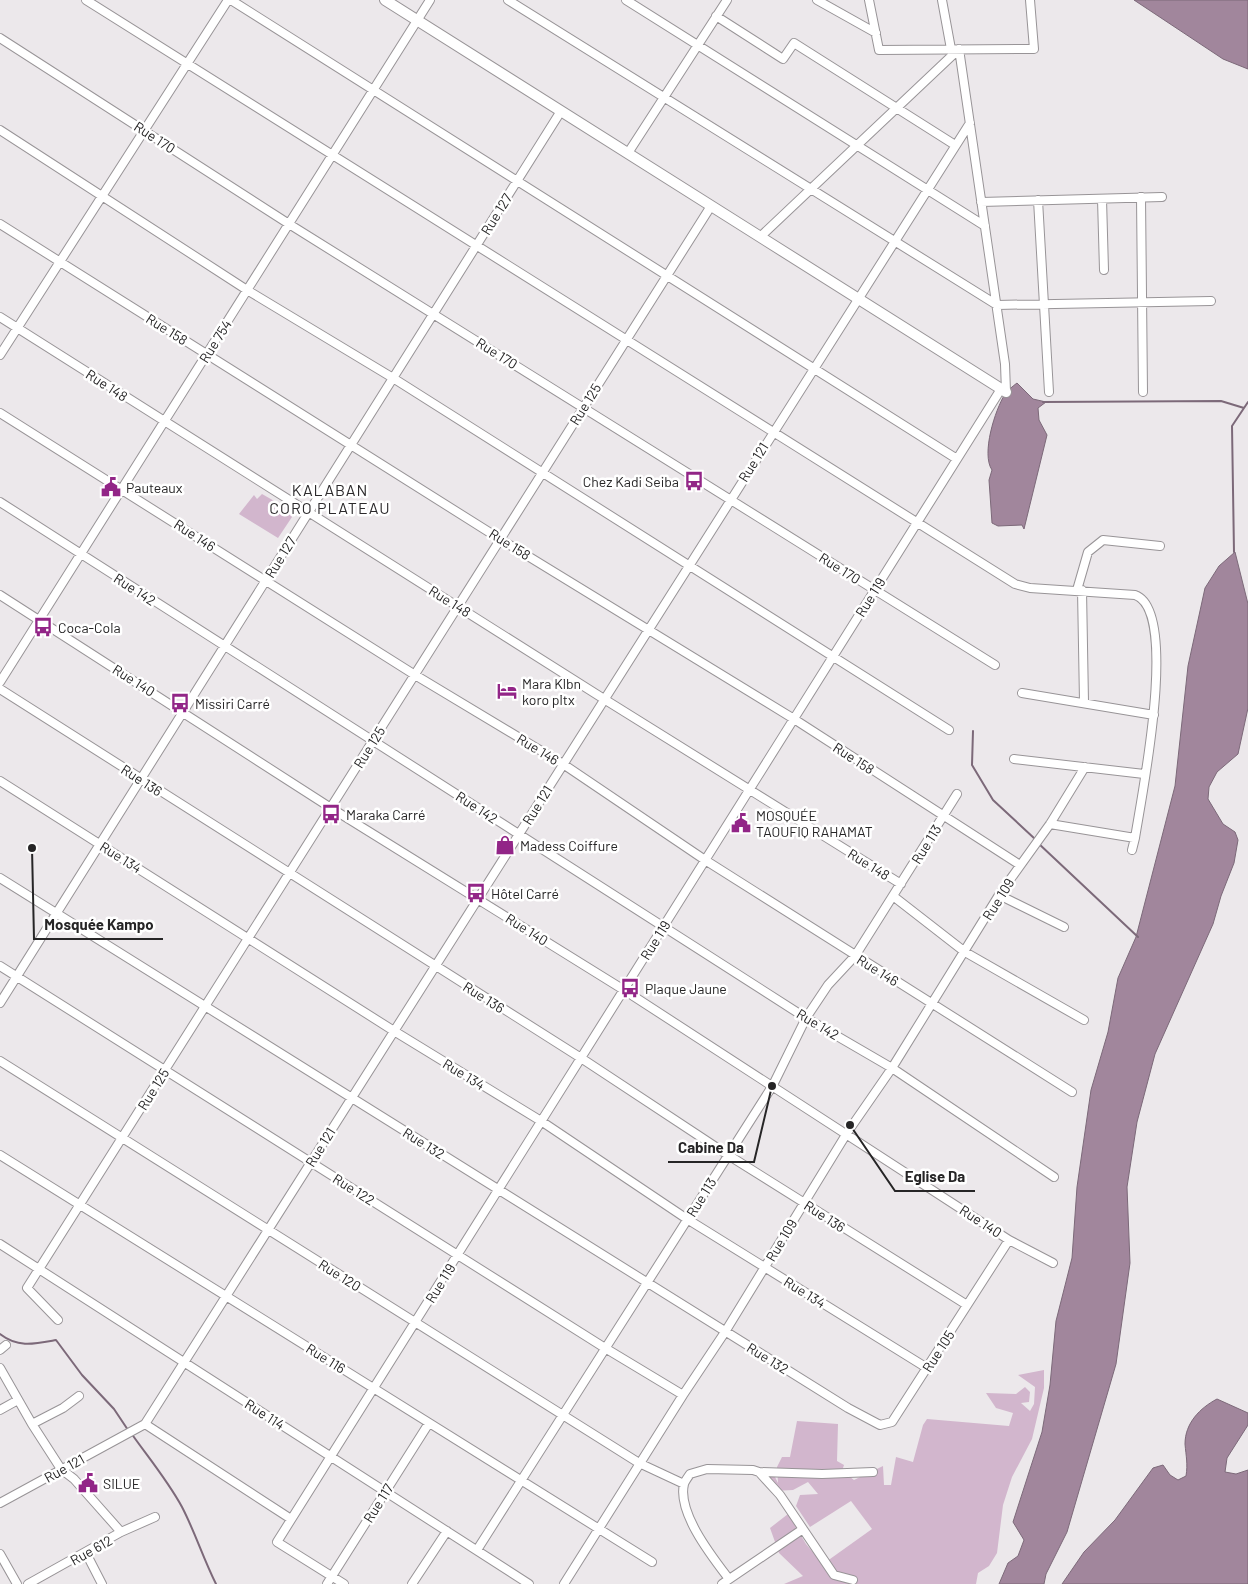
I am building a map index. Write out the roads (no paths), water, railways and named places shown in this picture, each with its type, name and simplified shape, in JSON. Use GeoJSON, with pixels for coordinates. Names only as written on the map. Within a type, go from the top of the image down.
{"type":"FeatureCollection","features":[{"type":"Feature","properties":{"kind":"street"},"geometry":{"type":"LineString","coordinates":[[86,0],[1015,584],[1030,588],[1080,590],[1142,597],[1147,603],[1157,657],[1154,715],[1132,850]]}},
{"type":"Feature","properties":{"kind":"street"},"geometry":{"type":"LineString","coordinates":[[0,355],[230,0],[958,459]]}},
{"type":"Feature","properties":{"kind":"street"},"geometry":{"type":"LineString","coordinates":[[385,0],[1003,390],[1005,364],[970,122],[955,49],[942,0]]}},
{"type":"Feature","properties":{"kind":"street","name":"Rue 754"},"geometry":{"type":"LineString","coordinates":[[0,682],[430,0]]}},
{"type":"Feature","properties":{"kind":"street"},"geometry":{"type":"LineString","coordinates":[[508,0],[996,305],[1211,301]]}},
{"type":"Feature","properties":{"kind":"street"},"geometry":{"type":"LineString","coordinates":[[626,0],[985,226]]}},
{"type":"Feature","properties":{"kind":"street"},"geometry":{"type":"LineString","coordinates":[[818,0],[876,33]]}},
{"type":"Feature","properties":{"kind":"street"},"geometry":{"type":"LineString","coordinates":[[869,0],[879,50],[1034,49],[1030,0]]}},
{"type":"Feature","properties":{"kind":"street"},"geometry":{"type":"LineString","coordinates":[[628,153],[698,45],[724,1]]}},
{"type":"Feature","properties":{"kind":"street"},"geometry":{"type":"LineString","coordinates":[[716,16],[784,59],[794,43],[955,145]]}},
{"type":"Feature","properties":{"kind":"street","name":"Rue 170"},"geometry":{"type":"LineString","coordinates":[[0,38],[289,224],[996,665]]}},
{"type":"Feature","properties":{"kind":"street"},"geometry":{"type":"LineString","coordinates":[[760,237],[897,108],[955,49]]}},
{"type":"Feature","properties":{"kind":"street","name":"Rue 127"},"geometry":{"type":"LineString","coordinates":[[0,1003],[561,111]]}},
{"type":"Feature","properties":{"kind":"street","name":"Rue 121"},"geometry":{"type":"LineString","coordinates":[[0,1503],[146,1424],[970,122]]}},
{"type":"Feature","properties":{"kind":"street"},"geometry":{"type":"LineString","coordinates":[[0,130],[247,290],[393,378],[949,730]]}},
{"type":"Feature","properties":{"kind":"street"},"geometry":{"type":"LineString","coordinates":[[981,202],[1162,197]]}},
{"type":"Feature","properties":{"kind":"street"},"geometry":{"type":"LineString","coordinates":[[1141,198],[1143,392]]}},
{"type":"Feature","properties":{"kind":"street"},"geometry":{"type":"LineString","coordinates":[[1102,199],[1104,270]]}},
{"type":"Feature","properties":{"kind":"street"},"geometry":{"type":"LineString","coordinates":[[1038,200],[1045,304],[1048,392]]}},
{"type":"Feature","properties":{"kind":"street","name":"Rue 125"},"geometry":{"type":"LineString","coordinates":[[58,1320],[28,1288],[39,1269],[711,206]]}},
{"type":"Feature","properties":{"kind":"street","name":"Rue 158"},"geometry":{"type":"LineString","coordinates":[[0,224],[500,538],[649,628],[944,816],[1023,862]]}},
{"type":"Feature","properties":{"kind":"street","name":"Rue 148"},"geometry":{"type":"LineString","coordinates":[[0,317],[900,884]]}},
{"type":"Feature","properties":{"kind":"street","name":"Rue 119"},"geometry":{"type":"LineString","coordinates":[[332,1577],[277,1542],[917,523],[1003,390]]}},
{"type":"Feature","properties":{"kind":"street","name":"Rue 146"},"geometry":{"type":"LineString","coordinates":[[0,413],[122,488],[415,675],[563,764],[705,860],[1072,1092]]}},
{"type":"Feature","properties":{"kind":"street","name":"Rue 142"},"geometry":{"type":"LineString","coordinates":[[0,502],[806,1018],[892,1068],[1054,1177]]}},
{"type":"Feature","properties":{"kind":"street"},"geometry":{"type":"LineString","coordinates":[[1084,702],[1080,590],[1088,552],[1103,540],[1160,546]]}},
{"type":"Feature","properties":{"kind":"street","name":"Rue 140"},"geometry":{"type":"LineString","coordinates":[[0,595],[331,808],[478,898],[773,1085],[1009,1240],[1053,1263]]}},
{"type":"Feature","properties":{"kind":"street","name":"Rue 136"},"geometry":{"type":"LineString","coordinates":[[0,689],[434,967],[581,1058],[728,1155],[968,1305]]}},
{"type":"Feature","properties":{"kind":"street"},"geometry":{"type":"LineString","coordinates":[[1022,693],[1154,715]]}},
{"type":"Feature","properties":{"kind":"street"},"geometry":{"type":"LineString","coordinates":[[1014,759],[1144,774]]}},
{"type":"Feature","properties":{"kind":"street","name":"Rue 109"},"geometry":{"type":"LineString","coordinates":[[564,1584],[639,1463],[725,1332],[847,1133],[892,1068],[999,895],[1050,824],[1085,767]]}},
{"type":"Feature","properties":{"kind":"street","name":"Rue 134"},"geometry":{"type":"LineString","coordinates":[[0,781],[394,1031],[541,1121],[688,1219],[927,1368]]}},
{"type":"Feature","properties":{"kind":"street","name":"Rue 113"},"geometry":{"type":"LineString","coordinates":[[477,1550],[773,1085],[806,1018],[828,985],[855,956],[957,794]]}},
{"type":"Feature","properties":{"kind":"street"},"geometry":{"type":"LineString","coordinates":[[1050,824],[1135,838]]}},
{"type":"Feature","properties":{"kind":"street","name":"Rue 132"},"geometry":{"type":"LineString","coordinates":[[0,878],[848,1408]]}},
{"type":"Feature","properties":{"kind":"street"},"geometry":{"type":"LineString","coordinates":[[999,895],[1064,927]]}},
{"type":"Feature","properties":{"kind":"street"},"geometry":{"type":"LineString","coordinates":[[893,896],[965,952],[1084,1020]]}},
{"type":"Feature","properties":{"kind":"street","name":"Rue 122"},"geometry":{"type":"LineString","coordinates":[[0,966],[605,1348],[683,1395]]}},
{"type":"Feature","properties":{"kind":"street","name":"Rue 120"},"geometry":{"type":"LineString","coordinates":[[0,1060],[639,1463],[684,1484]]}},
{"type":"Feature","properties":{"kind":"street","name":"Rue 116"},"geometry":{"type":"LineString","coordinates":[[0,1155],[652,1562]]}},
{"type":"Feature","properties":{"kind":"street","name":"Rue 105"},"geometry":{"type":"LineString","coordinates":[[848,1408],[880,1425],[892,1422],[1009,1240]]}},
{"type":"Feature","properties":{"kind":"street","name":"Rue 114"},"geometry":{"type":"LineString","coordinates":[[0,1244],[530,1584]]}},
{"type":"Feature","properties":{"kind":"street"},"geometry":{"type":"LineString","coordinates":[[0,1368],[32,1424],[61,1469],[74,1479],[121,1532]]}},
{"type":"Feature","properties":{"kind":"street"},"geometry":{"type":"LineString","coordinates":[[32,1424],[63,1408],[79,1396]]}},
{"type":"Feature","properties":{"kind":"street"},"geometry":{"type":"LineString","coordinates":[[0,1410],[18,1400]]}},
{"type":"Feature","properties":{"kind":"street","name":"Rue 117"},"geometry":{"type":"LineString","coordinates":[[327,1584],[429,1423]]}},
{"type":"Feature","properties":{"kind":"street"},"geometry":{"type":"LineString","coordinates":[[146,1424],[291,1519]]}},
{"type":"Feature","properties":{"kind":"street"},"geometry":{"type":"LineString","coordinates":[[803,1529],[725,1582],[698,1536],[685,1501],[684,1484],[690,1474],[707,1469],[822,1474],[873,1472]]}},
{"type":"Feature","properties":{"kind":"street"},"geometry":{"type":"LineString","coordinates":[[759,1472],[780,1495],[834,1575],[853,1580]]}},
{"type":"Feature","properties":{"kind":"street","name":"Rue 612"},"geometry":{"type":"LineString","coordinates":[[28,1584],[121,1532],[155,1517]]}},
{"type":"Feature","properties":{"kind":"street"},"geometry":{"type":"LineString","coordinates":[[417,1583],[447,1531]]}},
{"type":"Feature","properties":{"kind":"street"},"geometry":{"type":"LineString","coordinates":[[86,1553],[102,1584]]}},
{"type":"Feature","properties":{"kind":"street"},"geometry":{"type":"LineString","coordinates":[[0,1554],[17,1584]]}},
{"type":"Feature","properties":{"kind":"street"},"geometry":{"type":"LineString","coordinates":[[332,1577],[344,1584]]}},
{"type":"Feature","properties":{"kind":"waterway"},"geometry":{"type":"LineString","coordinates":[[1043,402],[1221,401],[1244,408]]}},
{"type":"Feature","properties":{"kind":"waterway"},"geometry":{"type":"LineString","coordinates":[[1234,552],[1232,426],[1248,402]]}},
{"type":"Feature","properties":{"kind":"waterway"},"geometry":{"type":"LineString","coordinates":[[973,731],[972,765],[993,800],[1035,839]]}},
{"type":"Feature","properties":{"kind":"waterway"},"geometry":{"type":"LineString","coordinates":[[1038,843],[1138,937]]}},
{"type":"Feature","properties":{"kind":"waterway"},"geometry":{"type":"LineString","coordinates":[[0,1334],[13,1341],[26,1344],[56,1340],[82,1375],[114,1409],[128,1430]]}},
{"type":"Feature","properties":{"kind":"waterway"},"geometry":{"type":"LineString","coordinates":[[131,1433],[164,1478],[182,1507],[216,1584]]}},
{"type":"Feature","properties":{"kind":"place","name":"Chez Kadi Seiba"},"geometry":{"type":"Point","coordinates":[694,481]}},
{"type":"Feature","properties":{"kind":"place","name":"Pauteaux"},"geometry":{"type":"Point","coordinates":[111,487]}},
{"type":"Feature","properties":{"kind":"place","name":"Coca-Cola"},"geometry":{"type":"Point","coordinates":[43,627]}},
{"type":"Feature","properties":{"kind":"place","name":"Mara Klbn koro pltx"},"geometry":{"type":"Point","coordinates":[507,691]}},
{"type":"Feature","properties":{"kind":"place","name":"Missiri Carré"},"geometry":{"type":"Point","coordinates":[180,703]}},
{"type":"Feature","properties":{"kind":"place","name":"Maraka Carré"},"geometry":{"type":"Point","coordinates":[331,814]}},
{"type":"Feature","properties":{"kind":"place","name":"MOSQUÉE TAOUFIQ RAHAMAT"},"geometry":{"type":"Point","coordinates":[741,823]}},
{"type":"Feature","properties":{"kind":"place","name":"Madess Coiffure"},"geometry":{"type":"Point","coordinates":[505,845]}},
{"type":"Feature","properties":{"kind":"place","name":"Mosquée Kampo"},"geometry":{"type":"Point","coordinates":[32,848]}},
{"type":"Feature","properties":{"kind":"place","name":"Hôtel Carré"},"geometry":{"type":"Point","coordinates":[476,893]}},
{"type":"Feature","properties":{"kind":"place","name":"Plaque Jaune"},"geometry":{"type":"Point","coordinates":[630,988]}},
{"type":"Feature","properties":{"kind":"place","name":"Cabine Da"},"geometry":{"type":"Point","coordinates":[772,1086]}},
{"type":"Feature","properties":{"kind":"place","name":"Eglise Da"},"geometry":{"type":"Point","coordinates":[850,1125]}},
{"type":"Feature","properties":{"kind":"place","name":"SILUE"},"geometry":{"type":"Point","coordinates":[88,1483]}},
{"type":"Feature","properties":{"kind":"district","name":"KALABAN CORO PLATEAU"},"geometry":{"type":"Point","coordinates":[330,498]}}]}
